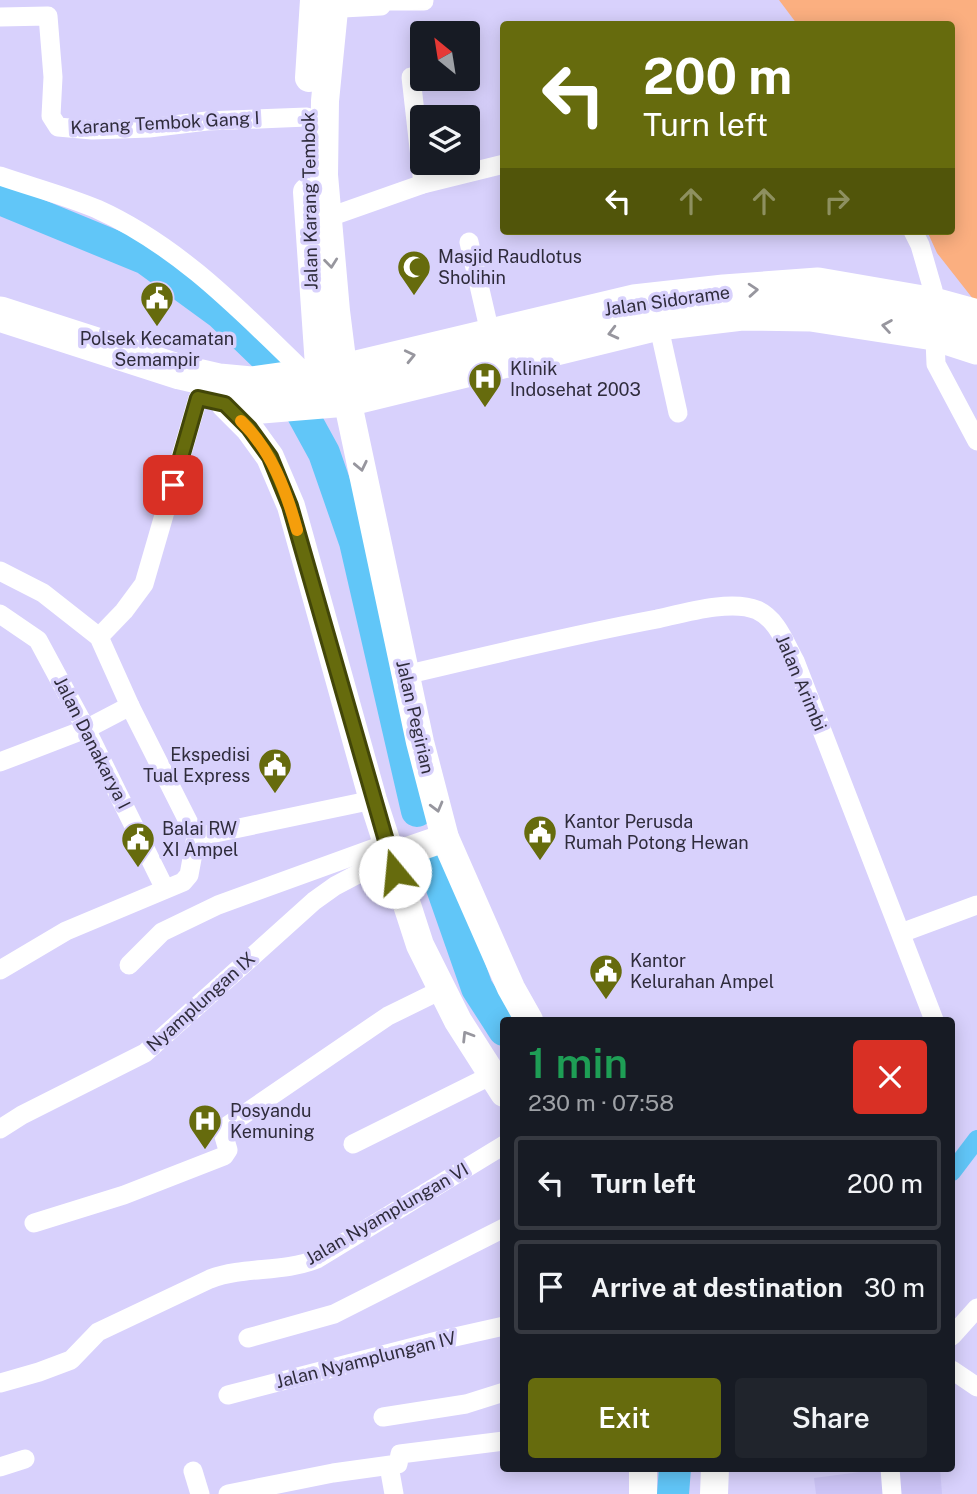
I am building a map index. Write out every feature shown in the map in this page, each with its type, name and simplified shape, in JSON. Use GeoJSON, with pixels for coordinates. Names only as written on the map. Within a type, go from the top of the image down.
{"type":"FeatureCollection","features":[{"type":"Feature","properties":{"kind":"highway","name":"Jalan Sidorame"},"geometry":{"type":"LineString","coordinates":[[311,390],[491,337],[634,302],[818,285],[934,319],[977,347]]}},
{"type":"Feature","properties":{"kind":"highway","name":"Jalan Sidorame"},"geometry":{"type":"LineString","coordinates":[[311,390],[658,323],[743,313],[934,319],[977,317]]}},
{"type":"Feature","properties":{"kind":"highway"},"geometry":{"type":"LineString","coordinates":[[0,314],[180,372],[219,381],[311,390]]}},
{"type":"Feature","properties":{"kind":"highway"},"geometry":{"type":"LineString","coordinates":[[0,340],[212,401],[253,407],[311,390]]}},
{"type":"Feature","properties":{"kind":"main road","name":"Jalan Karang Tembok"},"geometry":{"type":"LineString","coordinates":[[317,222],[307,117],[324,5]]}},
{"type":"Feature","properties":{"kind":"main road","name":"Jalan Karang Tembok"},"geometry":{"type":"LineString","coordinates":[[311,390],[317,222],[324,175],[324,5]]}},
{"type":"Feature","properties":{"kind":"main road","name":"Jalan Pegirian"},"geometry":{"type":"LineString","coordinates":[[311,390],[405,675],[446,838],[506,977],[527,1017]]}},
{"type":"Feature","properties":{"kind":"main road"},"geometry":{"type":"LineString","coordinates":[[212,401],[249,428],[270,457],[290,506],[373,800],[420,945],[441,990],[498,1084]]}},
{"type":"Feature","properties":{"kind":"main road"},"geometry":{"type":"LineString","coordinates":[[388,850],[446,838]]}},
{"type":"Feature","properties":{"kind":"main road"},"geometry":{"type":"LineString","coordinates":[[643,1472],[643,1494]]}},
{"type":"Feature","properties":{"kind":"main road"},"geometry":{"type":"LineString","coordinates":[[714,1494],[715,1472]]}},
{"type":"Feature","properties":{"kind":"street"},"geometry":{"type":"LineString","coordinates":[[324,5],[381,6],[385,1],[424,1]]}},
{"type":"Feature","properties":{"kind":"street","name":"Karang Tembok Gang I"},"geometry":{"type":"LineString","coordinates":[[0,17],[47,16],[53,77],[51,116],[58,127],[92,130],[307,117]]}},
{"type":"Feature","properties":{"kind":"street"},"geometry":{"type":"LineString","coordinates":[[413,91],[423,184]]}},
{"type":"Feature","properties":{"kind":"street"},"geometry":{"type":"LineString","coordinates":[[317,222],[423,184],[500,165]]}},
{"type":"Feature","properties":{"kind":"street"},"geometry":{"type":"LineString","coordinates":[[0,176],[96,209],[177,255],[209,281],[311,390]]}},
{"type":"Feature","properties":{"kind":"street"},"geometry":{"type":"LineString","coordinates":[[915,235],[929,271],[936,364],[977,441]]}},
{"type":"Feature","properties":{"kind":"street"},"geometry":{"type":"LineString","coordinates":[[469,242],[491,337]]}},
{"type":"Feature","properties":{"kind":"street"},"geometry":{"type":"LineString","coordinates":[[658,323],[678,413]]}},
{"type":"Feature","properties":{"kind":"street"},"geometry":{"type":"LineString","coordinates":[[99,637],[124,611],[144,584],[212,401]]}},
{"type":"Feature","properties":{"kind":"street"},"geometry":{"type":"LineString","coordinates":[[0,571],[43,593],[99,637],[130,706],[196,837],[189,874],[183,882],[66,931],[0,970]]}},
{"type":"Feature","properties":{"kind":"street","name":"Jalan Arimbi"},"geometry":{"type":"LineString","coordinates":[[405,675],[602,629],[714,608],[741,607],[758,610],[774,622],[795,661],[933,1017]]}},
{"type":"Feature","properties":{"kind":"street","name":"Jalan Danakarya I"},"geometry":{"type":"LineString","coordinates":[[0,614],[38,640],[86,729],[165,889]]}},
{"type":"Feature","properties":{"kind":"street"},"geometry":{"type":"LineString","coordinates":[[0,762],[86,729],[130,706]]}},
{"type":"Feature","properties":{"kind":"street"},"geometry":{"type":"LineString","coordinates":[[196,837],[373,800]]}},
{"type":"Feature","properties":{"kind":"street"},"geometry":{"type":"LineString","coordinates":[[129,965],[162,932],[218,905],[388,850]]}},
{"type":"Feature","properties":{"kind":"street","name":"Nyamplungan IX"},"geometry":{"type":"LineString","coordinates":[[0,1129],[22,1115],[145,1053],[314,901],[388,850]]}},
{"type":"Feature","properties":{"kind":"street"},"geometry":{"type":"LineString","coordinates":[[901,933],[977,905]]}},
{"type":"Feature","properties":{"kind":"street"},"geometry":{"type":"LineString","coordinates":[[34,1223],[124,1195],[224,1157],[228,1150],[224,1128],[388,1016],[441,990]]}},
{"type":"Feature","properties":{"kind":"street"},"geometry":{"type":"LineString","coordinates":[[353,1144],[498,1084]]}},
{"type":"Feature","properties":{"kind":"street","name":"Jalan Nyamplungan VI"},"geometry":{"type":"LineString","coordinates":[[0,1383],[71,1360],[98,1332],[210,1279],[228,1272],[293,1267],[317,1259],[500,1147]]}},
{"type":"Feature","properties":{"kind":"street"},"geometry":{"type":"LineString","coordinates":[[248,1338],[334,1314],[500,1230]]}},
{"type":"Feature","properties":{"kind":"street"},"geometry":{"type":"LineString","coordinates":[[955,1333],[977,1308]]}},
{"type":"Feature","properties":{"kind":"street","name":"Jalan Nyamplungan IV"},"geometry":{"type":"LineString","coordinates":[[228,1395],[500,1327]]}},
{"type":"Feature","properties":{"kind":"street"},"geometry":{"type":"LineString","coordinates":[[955,1372],[977,1387]]}},
{"type":"Feature","properties":{"kind":"street"},"geometry":{"type":"LineString","coordinates":[[383,1417],[466,1404],[500,1393]]}},
{"type":"Feature","properties":{"kind":"street"},"geometry":{"type":"LineString","coordinates":[[228,1494],[334,1473],[398,1464],[400,1454],[500,1442]]}},
{"type":"Feature","properties":{"kind":"street"},"geometry":{"type":"LineString","coordinates":[[0,1467],[25,1459]]}},
{"type":"Feature","properties":{"kind":"street"},"geometry":{"type":"LineString","coordinates":[[389,1466],[394,1494]]}},
{"type":"Feature","properties":{"kind":"street"},"geometry":{"type":"LineString","coordinates":[[193,1471],[200,1494]]}},
{"type":"Feature","properties":{"kind":"street"},"geometry":{"type":"LineString","coordinates":[[890,1472],[892,1494]]}},
{"type":"Feature","properties":{"kind":"shaded area"},"geometry":{"type":"Polygon","coordinates":[[[779,0],[977,0],[977,304],[937,253],[929,235],[955,235],[955,21],[795,21],[779,0]]]}},
{"type":"Feature","properties":{"kind":"shaded area"},"geometry":{"type":"Polygon","coordinates":[[[860,1472],[940,1472],[942,1494],[816,1494],[814,1478],[860,1472]]]}},
{"type":"Feature","properties":{"kind":"waterway"},"geometry":{"type":"LineString","coordinates":[[0,199],[146,259],[220,313],[278,369],[324,453],[355,542],[417,811]]}},
{"type":"Feature","properties":{"kind":"waterway"},"geometry":{"type":"LineString","coordinates":[[429,851],[477,988],[500,1024]]}},
{"type":"Feature","properties":{"kind":"waterway"},"geometry":{"type":"LineString","coordinates":[[955,1168],[977,1139]]}},
{"type":"Feature","properties":{"kind":"waterway"},"geometry":{"type":"LineString","coordinates":[[673,1494],[675,1472]]}},
{"type":"Feature","properties":{"kind":"slow traffic"},"geometry":{"type":"LineString","coordinates":[[241,421],[270,457],[297,530]]}},
{"type":"Feature","properties":{"kind":"place","name":"Masjid Raudlotus Sholihin"},"geometry":{"type":"Point","coordinates":[414,297]}},
{"type":"Feature","properties":{"kind":"place","name":"Polsek Kecamatan Semampir"},"geometry":{"type":"Point","coordinates":[157,328]}},
{"type":"Feature","properties":{"kind":"place","name":"Klinik Indosehat 2003"},"geometry":{"type":"Point","coordinates":[485,409]}},
{"type":"Feature","properties":{"kind":"place","name":"Ekspedisi Tual Express"},"geometry":{"type":"Point","coordinates":[275,795]}},
{"type":"Feature","properties":{"kind":"place","name":"Kantor Perusda Rumah Potong Hewan"},"geometry":{"type":"Point","coordinates":[540,862]}},
{"type":"Feature","properties":{"kind":"place","name":"Balai RW XI Ampel"},"geometry":{"type":"Point","coordinates":[138,869]}},
{"type":"Feature","properties":{"kind":"place","name":"Kantor Kelurahan Ampel"},"geometry":{"type":"Point","coordinates":[606,1001]}},
{"type":"Feature","properties":{"kind":"place","name":"Posyandu Kemuning"},"geometry":{"type":"Point","coordinates":[205,1151]}},
{"type":"Feature","properties":{"kind":"route"},"geometry":{"type":"LineString","coordinates":[[173,485],[198,398],[225,404],[249,428],[270,457],[290,506],[395,872]]}}]}
